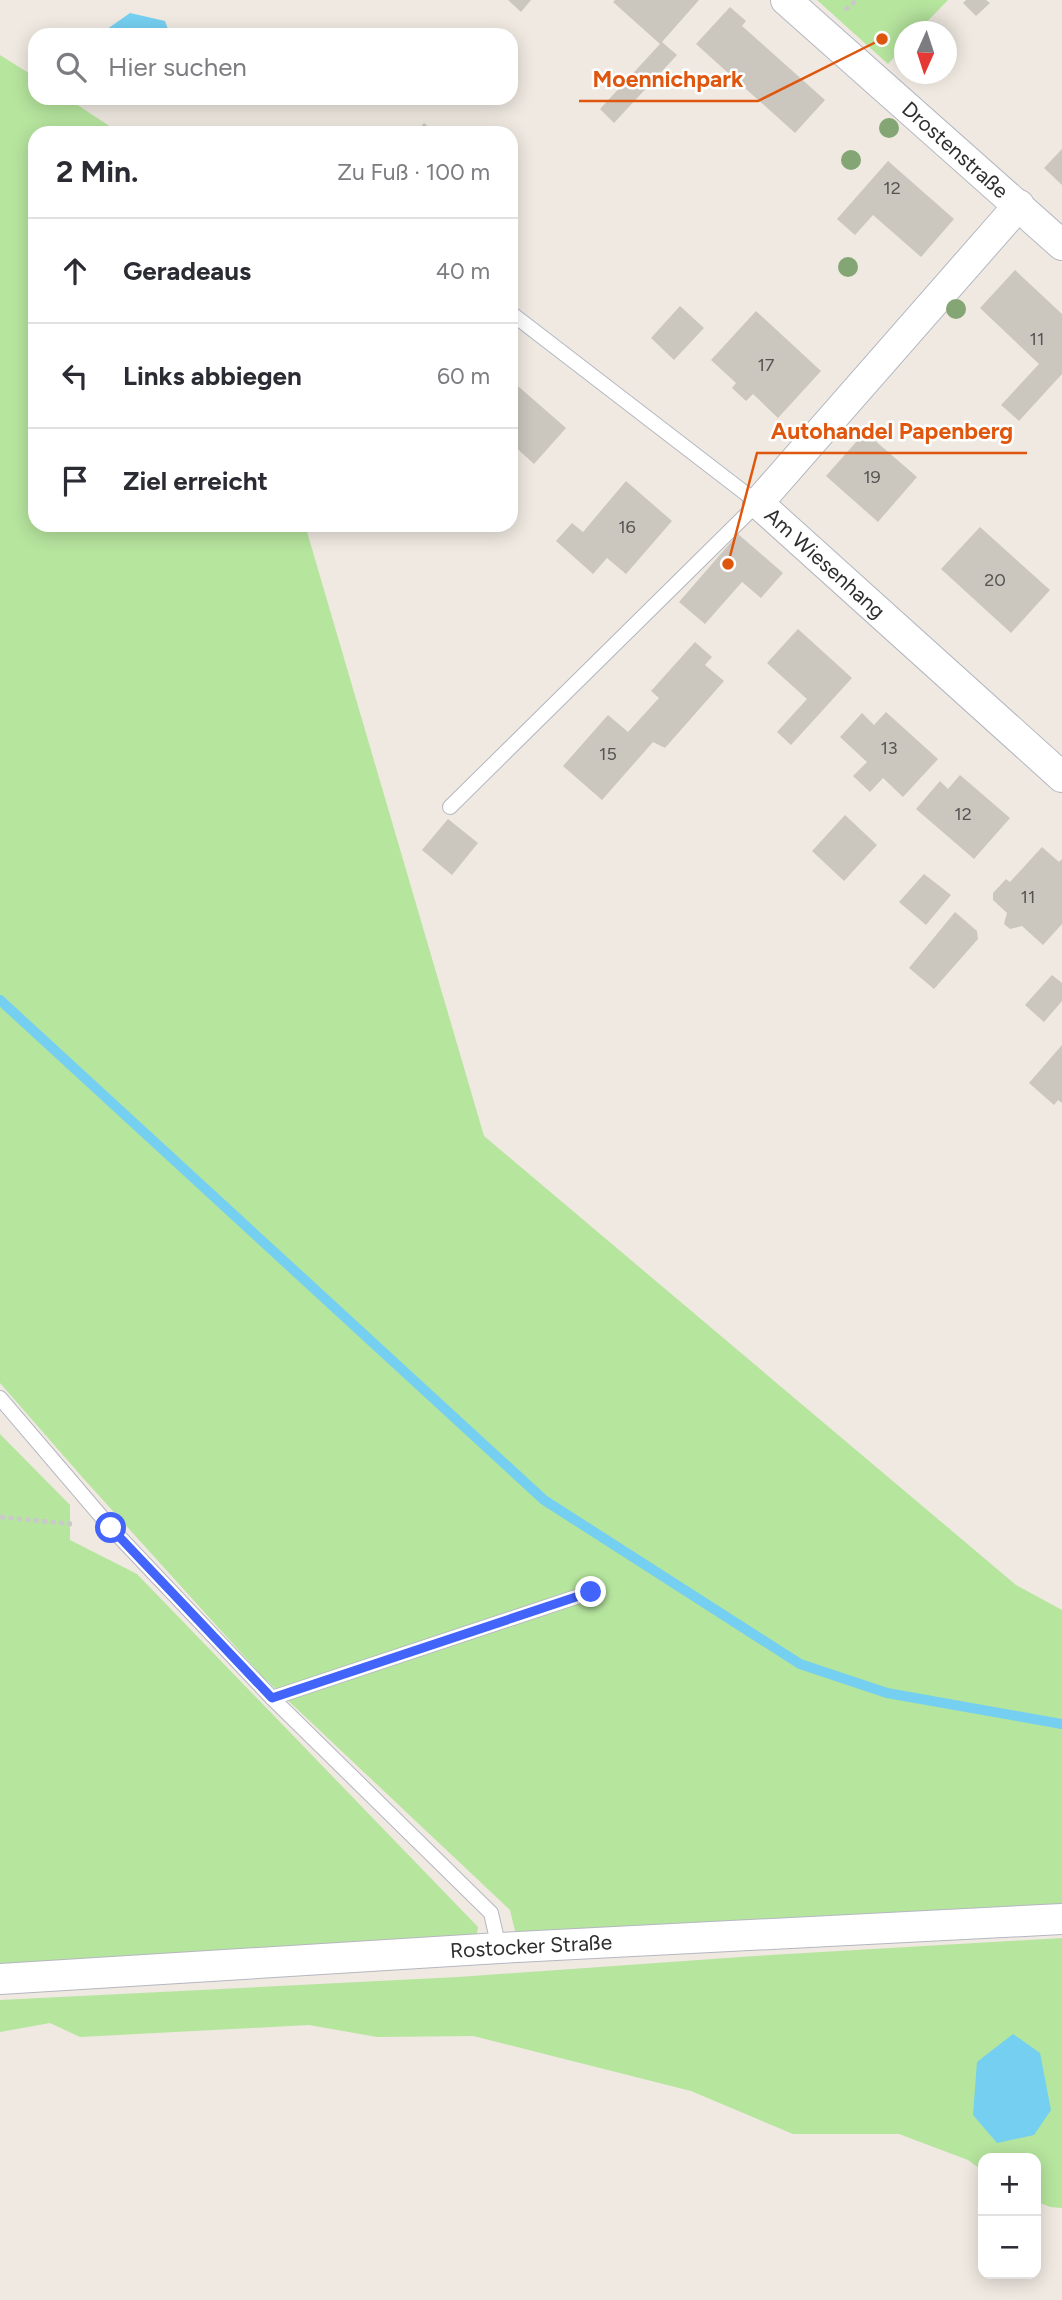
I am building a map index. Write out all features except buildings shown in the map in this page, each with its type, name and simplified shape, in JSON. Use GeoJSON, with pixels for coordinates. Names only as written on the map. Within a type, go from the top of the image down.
{"type":"FeatureCollection","features":[{"type":"Feature","properties":{"kind":"street","name":"Drostenstraße"},"geometry":{"type":"LineString","coordinates":[[786,0],[1062,245]]}},
{"type":"Feature","properties":{"kind":"street","name":"Am Wiesenhang"},"geometry":{"type":"LineString","coordinates":[[1019,205],[758,503],[1062,778]]}},
{"type":"Feature","properties":{"kind":"street","name":"Rostocker Straße"},"geometry":{"type":"LineString","coordinates":[[0,1979],[499,1948],[1062,1919]]}},
{"type":"Feature","properties":{"kind":"lane"},"geometry":{"type":"LineString","coordinates":[[450,807],[758,503],[518,318]]}},
{"type":"Feature","properties":{"kind":"lane"},"geometry":{"type":"LineString","coordinates":[[0,1398],[111,1528],[272,1698],[491,1913],[499,1948]]}},
{"type":"Feature","properties":{"kind":"lane"},"geometry":{"type":"LineString","coordinates":[[272,1698],[591,1592]]}},
{"type":"Feature","properties":{"kind":"path"},"geometry":{"type":"LineString","coordinates":[[0,1517],[111,1528]]}},
{"type":"Feature","properties":{"kind":"green space"},"geometry":{"type":"Polygon","coordinates":[[[817,0],[948,0],[928,21],[894,21],[894,57],[888,64],[817,0]]]}},
{"type":"Feature","properties":{"kind":"green space"},"geometry":{"type":"Polygon","coordinates":[[[0,55],[28,73],[28,105],[78,105],[109,126],[28,126],[28,532],[307,532],[484,1136],[1016,1585],[1062,1610],[1062,1905],[516,1935],[510,1910],[262,1676],[0,1383],[0,55]]]}},
{"type":"Feature","properties":{"kind":"green space"},"geometry":{"type":"Polygon","coordinates":[[[0,1434],[70,1505],[70,1540],[137,1574],[478,1927],[476,1940],[0,1967],[0,1434]]]}},
{"type":"Feature","properties":{"kind":"green space"},"geometry":{"type":"Polygon","coordinates":[[[1062,1938],[1062,2208],[1041,2203],[1041,2153],[978,2153],[978,2167],[968,2160],[899,2134],[793,2134],[691,2091],[473,2036],[377,2037],[309,2025],[80,2037],[50,2023],[0,2032],[0,2000],[458,1977],[1062,1938]]]}},
{"type":"Feature","properties":{"kind":"water"},"geometry":{"type":"Polygon","coordinates":[[[130,13],[165,21],[168,28],[109,28],[130,13]]]}},
{"type":"Feature","properties":{"kind":"water"},"geometry":{"type":"Polygon","coordinates":[[[1013,2034],[1040,2053],[1051,2110],[1034,2135],[997,2143],[973,2115],[977,2062],[1013,2034]]]}},
{"type":"Feature","properties":{"kind":"waterway"},"geometry":{"type":"LineString","coordinates":[[0,1000],[544,1500],[800,1664],[887,1693],[1062,1724]]}},
{"type":"Feature","properties":{"kind":"place","name":"Moennichpark"},"geometry":{"type":"Point","coordinates":[882,39]}},
{"type":"Feature","properties":{"kind":"place","name":"Autohandel Papenberg"},"geometry":{"type":"Point","coordinates":[728,564]}},
{"type":"Feature","properties":{"kind":"route"},"geometry":{"type":"LineString","coordinates":[[111,1528],[272,1698],[591,1592]]}}]}
